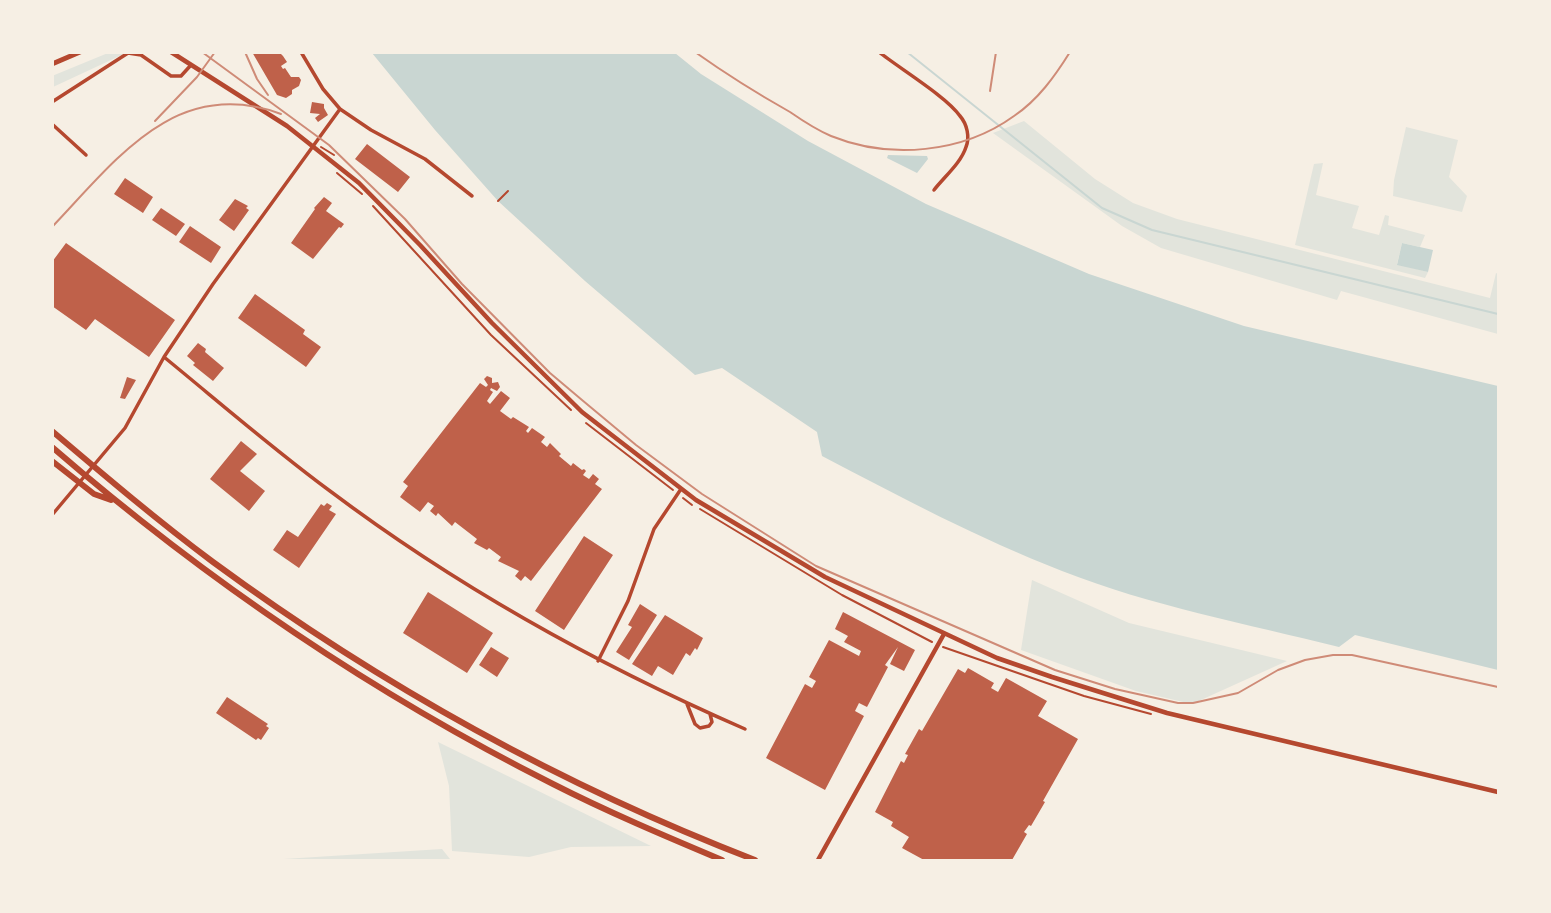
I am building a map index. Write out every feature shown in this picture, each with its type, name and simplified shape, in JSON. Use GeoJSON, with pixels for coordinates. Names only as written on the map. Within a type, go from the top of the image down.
{"type":"FeatureCollection","features":[{"type":"Feature","properties":{"kind":"highway"},"geometry":{"type":"LineString","coordinates":[[52,431],[213,561],[307,627],[382,675],[483,734],[562,774],[655,818],[755,860]]}},
{"type":"Feature","properties":{"kind":"highway"},"geometry":{"type":"LineString","coordinates":[[52,447],[116,502],[246,601],[408,705],[554,785],[722,860]]}},
{"type":"Feature","properties":{"kind":"highway"},"geometry":{"type":"LineString","coordinates":[[52,461],[94,494],[116,502]]}},
{"type":"Feature","properties":{"kind":"main road"},"geometry":{"type":"LineString","coordinates":[[52,64],[80,52]]}},
{"type":"Feature","properties":{"kind":"street"},"geometry":{"type":"LineString","coordinates":[[52,102],[132,52],[147,58],[172,76],[181,76],[191,65]]}},
{"type":"Feature","properties":{"kind":"street"},"geometry":{"type":"LineString","coordinates":[[171,52],[260,108],[313,146],[382,205],[475,306],[572,403],[679,491],[825,577],[997,658],[1052,677],[1167,713],[1499,792]]}},
{"type":"Feature","properties":{"kind":"street"},"geometry":{"type":"LineString","coordinates":[[301,52],[323,89],[340,109],[371,130],[437,167],[472,196]]}},
{"type":"Feature","properties":{"kind":"street"},"geometry":{"type":"LineString","coordinates":[[879,52],[953,108],[964,122],[967,146],[934,190]]}},
{"type":"Feature","properties":{"kind":"street"},"geometry":{"type":"LineString","coordinates":[[52,515],[125,428],[164,357],[239,247],[340,109]]}},
{"type":"Feature","properties":{"kind":"street"},"geometry":{"type":"LineString","coordinates":[[52,124],[86,155]]}},
{"type":"Feature","properties":{"kind":"street"},"geometry":{"type":"LineString","coordinates":[[164,357],[329,491],[413,551],[514,614],[598,661],[745,729]]}},
{"type":"Feature","properties":{"kind":"street"},"geometry":{"type":"LineString","coordinates":[[598,661],[628,601],[654,529],[679,491]]}},
{"type":"Feature","properties":{"kind":"street"},"geometry":{"type":"LineString","coordinates":[[818,860],[944,634]]}},
{"type":"Feature","properties":{"kind":"street"},"geometry":{"type":"LineString","coordinates":[[687,704],[695,724],[700,728],[709,726],[712,722],[710,714]]}},
{"type":"Feature","properties":{"kind":"path"},"geometry":{"type":"LineString","coordinates":[[313,146],[325,147],[341,162]]}},
{"type":"Feature","properties":{"kind":"path"},"geometry":{"type":"LineString","coordinates":[[337,173],[366,198],[491,335],[539,382],[588,424],[679,491],[775,556],[842,595],[938,645]]}},
{"type":"Feature","properties":{"kind":"path"},"geometry":{"type":"LineString","coordinates":[[498,201],[508,191]]}},
{"type":"Feature","properties":{"kind":"shaded area"},"geometry":{"type":"Polygon","coordinates":[[[108,53],[126,53],[53,87],[52,76],[108,53]]]}},
{"type":"Feature","properties":{"kind":"shaded area"},"geometry":{"type":"Polygon","coordinates":[[[372,53],[675,53],[701,74],[808,141],[926,204],[1089,274],[1244,326],[1498,386],[1498,670],[1355,635],[1339,647],[1199,614],[1130,594],[1062,571],[1001,545],[822,456],[817,432],[722,368],[695,375],[585,281],[498,201],[372,53]]]}},
{"type":"Feature","properties":{"kind":"shaded area"},"geometry":{"type":"Polygon","coordinates":[[[1024,121],[1095,179],[1133,203],[1177,219],[1490,298],[1496,273],[1498,334],[1341,291],[1337,300],[1161,248],[1122,226],[993,133],[1024,121]]]}},
{"type":"Feature","properties":{"kind":"shaded area"},"geometry":{"type":"Polygon","coordinates":[[[1406,127],[1458,140],[1449,177],[1467,196],[1462,212],[1393,196],[1406,127]]]}},
{"type":"Feature","properties":{"kind":"shaded area"},"geometry":{"type":"Polygon","coordinates":[[[888,155],[927,156],[928,159],[917,173],[887,158],[888,155]]]}},
{"type":"Feature","properties":{"kind":"shaded area"},"geometry":{"type":"Polygon","coordinates":[[[1323,163],[1316,195],[1359,206],[1352,228],[1379,235],[1385,215],[1389,216],[1388,225],[1425,235],[1420,247],[1402,243],[1397,264],[1428,272],[1425,278],[1295,245],[1314,164],[1323,163]]]}},
{"type":"Feature","properties":{"kind":"shaded area"},"geometry":{"type":"Polygon","coordinates":[[[1402,243],[1433,250],[1428,272],[1397,265],[1402,243]]]}},
{"type":"Feature","properties":{"kind":"shaded area"},"geometry":{"type":"Polygon","coordinates":[[[1032,580],[1129,623],[1287,661],[1192,704],[1136,691],[1021,650],[1032,580]]]}},
{"type":"Feature","properties":{"kind":"shaded area"},"geometry":{"type":"Polygon","coordinates":[[[438,742],[651,846],[571,847],[529,857],[452,851],[449,786],[438,742]]]}},
{"type":"Feature","properties":{"kind":"shaded area"},"geometry":{"type":"Polygon","coordinates":[[[442,849],[450,859],[459,860],[268,860],[442,849]]]}},
{"type":"Feature","properties":{"kind":"building"},"geometry":{"type":"Polygon","coordinates":[[[252,52],[279,52],[287,62],[281,66],[291,77],[299,77],[299,86],[286,98],[277,95],[252,52]]]}},
{"type":"Feature","properties":{"kind":"building"},"geometry":{"type":"Polygon","coordinates":[[[312,102],[324,104],[328,115],[318,122],[315,118],[320,114],[310,113],[312,102]]]}},
{"type":"Feature","properties":{"kind":"building"},"geometry":{"type":"Polygon","coordinates":[[[367,144],[410,177],[398,192],[355,159],[367,144]]]}},
{"type":"Feature","properties":{"kind":"building"},"geometry":{"type":"Polygon","coordinates":[[[125,178],[153,197],[143,213],[114,194],[125,178]]]}},
{"type":"Feature","properties":{"kind":"building"},"geometry":{"type":"Polygon","coordinates":[[[324,197],[332,203],[326,211],[344,224],[313,259],[291,243],[324,197]]]}},
{"type":"Feature","properties":{"kind":"building"},"geometry":{"type":"Polygon","coordinates":[[[235,199],[248,206],[246,208],[249,210],[234,231],[219,220],[235,199]]]}},
{"type":"Feature","properties":{"kind":"building"},"geometry":{"type":"Polygon","coordinates":[[[161,208],[185,224],[176,236],[152,220],[161,208]]]}},
{"type":"Feature","properties":{"kind":"building"},"geometry":{"type":"Polygon","coordinates":[[[190,226],[221,247],[211,263],[179,242],[190,226]]]}},
{"type":"Feature","properties":{"kind":"building"},"geometry":{"type":"Polygon","coordinates":[[[66,243],[175,320],[149,357],[95,319],[86,330],[52,306],[52,262],[66,243]]]}},
{"type":"Feature","properties":{"kind":"building"},"geometry":{"type":"Polygon","coordinates":[[[255,294],[305,330],[303,334],[321,347],[306,367],[238,318],[255,294]]]}},
{"type":"Feature","properties":{"kind":"building"},"geometry":{"type":"Polygon","coordinates":[[[198,343],[224,368],[213,381],[193,365],[195,363],[187,356],[198,343]]]}},
{"type":"Feature","properties":{"kind":"building"},"geometry":{"type":"Polygon","coordinates":[[[487,376],[492,378],[492,383],[498,382],[500,387],[497,391],[491,388],[493,392],[487,401],[490,404],[501,391],[510,398],[500,411],[529,427],[526,431],[528,433],[532,428],[545,437],[541,442],[547,447],[550,443],[561,454],[559,456],[571,466],[573,463],[584,469],[586,471],[583,475],[589,479],[593,474],[599,479],[595,484],[602,489],[531,581],[525,576],[521,581],[515,576],[519,571],[498,561],[501,557],[489,548],[487,550],[474,543],[477,539],[455,522],[452,526],[438,513],[436,516],[430,511],[434,506],[428,502],[420,512],[400,497],[408,486],[403,482],[480,383],[486,387],[488,385],[484,379],[487,376]]]}},
{"type":"Feature","properties":{"kind":"building"},"geometry":{"type":"Polygon","coordinates":[[[127,377],[136,380],[125,399],[120,398],[127,377]]]}},
{"type":"Feature","properties":{"kind":"building"},"geometry":{"type":"Polygon","coordinates":[[[241,441],[257,454],[240,471],[265,491],[249,511],[210,479],[241,441]]]}},
{"type":"Feature","properties":{"kind":"building"},"geometry":{"type":"Polygon","coordinates":[[[327,503],[332,506],[329,510],[336,514],[299,568],[273,550],[287,530],[298,537],[321,504],[324,506],[327,503]]]}},
{"type":"Feature","properties":{"kind":"building"},"geometry":{"type":"Polygon","coordinates":[[[584,536],[613,555],[564,630],[535,611],[584,536]]]}},
{"type":"Feature","properties":{"kind":"building"},"geometry":{"type":"Polygon","coordinates":[[[428,592],[493,633],[467,673],[403,633],[428,592]]]}},
{"type":"Feature","properties":{"kind":"building"},"geometry":{"type":"Polygon","coordinates":[[[640,604],[657,615],[629,660],[616,652],[632,627],[628,625],[640,604]]]}},
{"type":"Feature","properties":{"kind":"building"},"geometry":{"type":"Polygon","coordinates":[[[843,612],[915,650],[904,671],[890,664],[898,647],[885,665],[888,667],[867,707],[859,703],[855,711],[864,716],[825,790],[766,758],[805,684],[812,688],[816,681],[809,677],[829,640],[859,656],[861,651],[844,642],[848,636],[835,629],[843,612]]]}},
{"type":"Feature","properties":{"kind":"building"},"geometry":{"type":"Polygon","coordinates":[[[665,615],[703,638],[697,650],[695,648],[690,656],[686,653],[673,675],[658,666],[652,676],[632,664],[665,615]]]}},
{"type":"Feature","properties":{"kind":"building"},"geometry":{"type":"Polygon","coordinates":[[[491,647],[509,658],[497,677],[479,665],[491,647]]]}},
{"type":"Feature","properties":{"kind":"building"},"geometry":{"type":"Polygon","coordinates":[[[968,668],[994,683],[991,688],[998,692],[1006,678],[1047,701],[1038,716],[1078,739],[1043,801],[1045,802],[1031,826],[1024,832],[1027,834],[1012,860],[924,860],[902,848],[909,837],[891,826],[893,822],[875,812],[901,761],[904,763],[908,755],[905,754],[919,729],[922,731],[958,669],[965,673],[968,668]]]}},
{"type":"Feature","properties":{"kind":"building"},"geometry":{"type":"Polygon","coordinates":[[[227,697],[268,724],[266,726],[269,728],[261,740],[256,740],[216,713],[227,697]]]}},
{"type":"Feature","properties":{"kind":"waterway"},"geometry":{"type":"LineString","coordinates":[[907,52],[1102,208],[1152,230],[1498,314]]}},
{"type":"Feature","properties":{"kind":"railway"},"geometry":{"type":"LineString","coordinates":[[202,52],[329,145],[405,219],[462,284],[550,373],[582,400],[636,445],[702,494],[816,566],[1055,670],[1115,689],[1178,703],[1193,703],[1238,693],[1278,670],[1305,660],[1333,655],[1352,655],[1498,687]]}},
{"type":"Feature","properties":{"kind":"railway"},"geometry":{"type":"LineString","coordinates":[[155,121],[197,77],[215,52]]}},
{"type":"Feature","properties":{"kind":"railway"},"geometry":{"type":"LineString","coordinates":[[245,52],[257,79],[268,95]]}},
{"type":"Feature","properties":{"kind":"railway"},"geometry":{"type":"LineString","coordinates":[[695,52],[742,84],[826,134],[854,144],[901,150],[949,145],[994,128],[1023,110],[1052,79],[1070,52]]}},
{"type":"Feature","properties":{"kind":"railway"},"geometry":{"type":"LineString","coordinates":[[990,91],[996,52]]}},
{"type":"Feature","properties":{"kind":"railway"},"geometry":{"type":"LineString","coordinates":[[52,227],[125,152],[151,131],[179,115],[210,106],[244,105],[281,114]]}}]}
